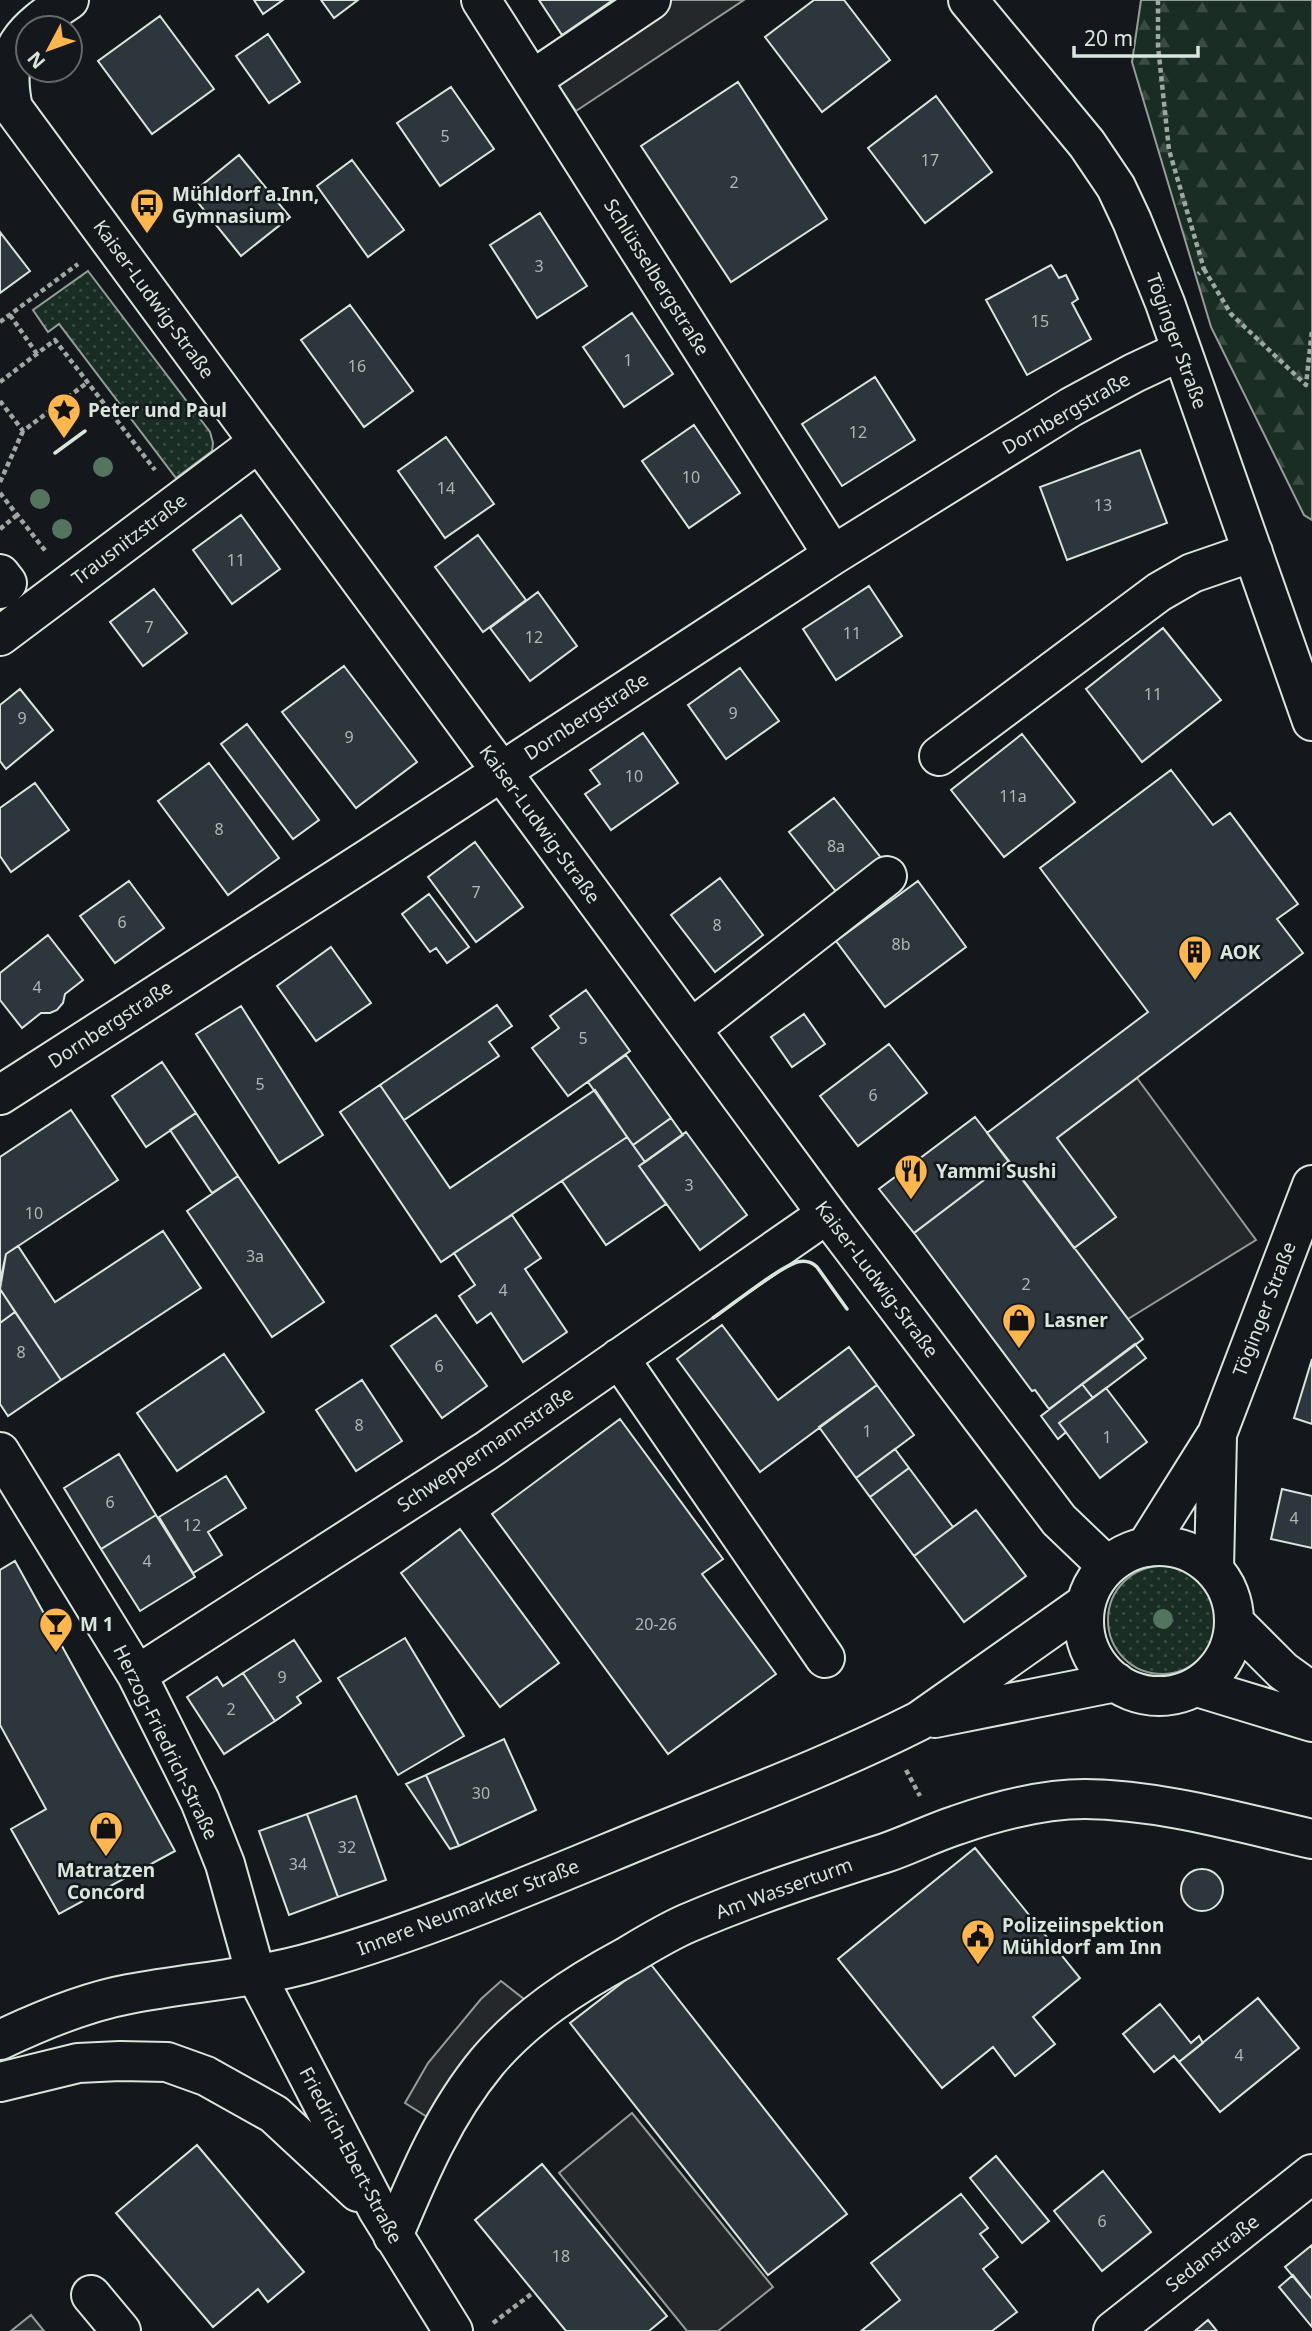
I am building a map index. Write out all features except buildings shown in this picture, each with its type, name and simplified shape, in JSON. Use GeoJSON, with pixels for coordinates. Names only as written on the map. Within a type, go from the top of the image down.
{"type":"FeatureCollection","features":[{"type":"Feature","properties":{"kind":"street"},"geometry":{"type":"LineString","coordinates":[[2,62],[18,36],[69,0]]}},
{"type":"Feature","properties":{"kind":"street","name":"Schlüsselbergstraße"},"geometry":{"type":"LineString","coordinates":[[481,0],[833,555]]}},
{"type":"Feature","properties":{"kind":"street"},"geometry":{"type":"LineString","coordinates":[[533,80],[651,0]]}},
{"type":"Feature","properties":{"kind":"street","name":"Töginger Straße"},"geometry":{"type":"LineString","coordinates":[[968,0],[1087,144],[1116,187],[1165,303],[1312,721]]}},
{"type":"Feature","properties":{"kind":"street","name":"Kaiser-Ludwig-Straße"},"geometry":{"type":"LineString","coordinates":[[2,62],[5,90],[13,108],[500,771],[827,1214],[1059,1520],[1107,1566]]}},
{"type":"Feature","properties":{"kind":"street","name":"Dornbergstraße"},"geometry":{"type":"LineString","coordinates":[[0,1095],[371,858],[833,555],[1071,407],[1181,351]]}},
{"type":"Feature","properties":{"kind":"street","name":"Trausnitzstraße"},"geometry":{"type":"LineString","coordinates":[[0,636],[259,442]]}},
{"type":"Feature","properties":{"kind":"street"},"geometry":{"type":"LineString","coordinates":[[939,756],[1160,592],[1192,573],[1253,552]]}},
{"type":"Feature","properties":{"kind":"street"},"geometry":{"type":"LineString","coordinates":[[0,574],[8,583],[0,589]]}},
{"type":"Feature","properties":{"kind":"street"},"geometry":{"type":"LineString","coordinates":[[691,1030],[887,876]]}},
{"type":"Feature","properties":{"kind":"street","name":"Töginger Straße"},"geometry":{"type":"LineString","coordinates":[[1146,1547],[1217,1434],[1312,1186]]}},
{"type":"Feature","properties":{"kind":"street","name":"Schweppermannstraße"},"geometry":{"type":"LineString","coordinates":[[136,1675],[486,1451],[827,1214]]}},
{"type":"Feature","properties":{"kind":"street"},"geometry":{"type":"LineString","coordinates":[[620,1358],[825,1658]]}},
{"type":"Feature","properties":{"kind":"street","name":"Töginger Straße"},"geometry":{"type":"LineString","coordinates":[[1214,1569],[1217,1434]]}},
{"type":"Feature","properties":{"kind":"street","name":"Herzog-Friedrich-Straße"},"geometry":{"type":"LineString","coordinates":[[0,1452],[136,1675],[200,1801],[220,1852],[256,1975]]}},
{"type":"Feature","properties":{"kind":"street"},"geometry":{"type":"LineString","coordinates":[[1146,1547],[1175,1547],[1202,1559],[1214,1569],[1229,1594],[1235,1623],[1228,1651],[1221,1664],[1197,1686],[1172,1695],[1157,1696],[1136,1692],[1116,1682],[1105,1673],[1089,1648],[1085,1634],[1085,1605],[1098,1577],[1107,1566],[1132,1550],[1146,1547]]}},
{"type":"Feature","properties":{"kind":"street","name":"Innere Neumarkter Straße"},"geometry":{"type":"LineString","coordinates":[[0,2040],[40,2021],[127,1994],[256,1975],[312,1962],[374,1944],[468,1910],[828,1763],[905,1728],[1085,1605]]}},
{"type":"Feature","properties":{"kind":"street"},"geometry":{"type":"LineString","coordinates":[[1235,1623],[1283,1671],[1312,1692]]}},
{"type":"Feature","properties":{"kind":"street","name":"Innere Neumarkter Straße"},"geometry":{"type":"LineString","coordinates":[[905,1728],[1116,1682]]}},
{"type":"Feature","properties":{"kind":"street"},"geometry":{"type":"LineString","coordinates":[[1197,1686],[1312,1722]]}},
{"type":"Feature","properties":{"kind":"street","name":"Am Wasserturm"},"geometry":{"type":"LineString","coordinates":[[386,2223],[448,2118],[486,2064],[510,2036],[585,1979],[698,1919],[781,1886],[900,1848],[957,1825],[1023,1806],[1083,1799],[1149,1802],[1312,1839]]}},
{"type":"Feature","properties":{"kind":"street","name":"Friedrich-Ebert-Straße"},"geometry":{"type":"LineString","coordinates":[[256,1975],[386,2223],[453,2331]]}},
{"type":"Feature","properties":{"kind":"street"},"geometry":{"type":"LineString","coordinates":[[0,2082],[78,2063],[167,2062],[206,2077],[274,2114],[386,2223]]}},
{"type":"Feature","properties":{"kind":"street","name":"Sedanstraße"},"geometry":{"type":"LineString","coordinates":[[1113,2331],[1312,2174]]}},
{"type":"Feature","properties":{"kind":"street"},"geometry":{"type":"LineString","coordinates":[[92,2295],[121,2331]]}},
{"type":"Feature","properties":{"kind":"path"},"geometry":{"type":"LineString","coordinates":[[1158,0],[1158,46],[1169,150],[1204,269],[1231,314],[1306,385],[1312,330]]}},
{"type":"Feature","properties":{"kind":"path"},"geometry":{"type":"LineString","coordinates":[[0,322],[110,240]]}},
{"type":"Feature","properties":{"kind":"path"},"geometry":{"type":"LineString","coordinates":[[1165,303],[1204,269]]}},
{"type":"Feature","properties":{"kind":"path"},"geometry":{"type":"LineString","coordinates":[[10,315],[37,354]]}},
{"type":"Feature","properties":{"kind":"path"},"geometry":{"type":"LineString","coordinates":[[0,382],[55,340],[179,502]]}},
{"type":"Feature","properties":{"kind":"path"},"geometry":{"type":"LineString","coordinates":[[0,482],[23,431],[88,382]]}},
{"type":"Feature","properties":{"kind":"path"},"geometry":{"type":"LineString","coordinates":[[0,401],[23,431]]}},
{"type":"Feature","properties":{"kind":"path"},"geometry":{"type":"LineString","coordinates":[[0,493],[71,583]]}},
{"type":"Feature","properties":{"kind":"path"},"geometry":{"type":"LineString","coordinates":[[0,529],[17,515]]}},
{"type":"Feature","properties":{"kind":"path"},"geometry":{"type":"LineString","coordinates":[[905,1728],[922,1800]]}},
{"type":"Feature","properties":{"kind":"path"},"geometry":{"type":"LineString","coordinates":[[491,2325],[534,2292]]}},
{"type":"Feature","properties":{"kind":"green space"},"geometry":{"type":"Polygon","coordinates":[[[1141,0],[1312,0],[1312,520],[1304,515],[1211,327],[1132,62],[1141,0]]]}},
{"type":"Feature","properties":{"kind":"green space"},"geometry":{"type":"Polygon","coordinates":[[[88,271],[210,432],[212,451],[176,478],[59,324],[48,332],[33,310],[88,271]]]}},
{"type":"Feature","properties":{"kind":"green space"},"geometry":{"type":"Polygon","coordinates":[[[1162,1566],[1183,1570],[1200,1582],[1212,1599],[1216,1620],[1212,1641],[1200,1658],[1183,1670],[1162,1674],[1141,1670],[1124,1658],[1112,1641],[1108,1620],[1112,1599],[1124,1582],[1141,1570],[1162,1566]]]}},
{"type":"Feature","properties":{"kind":"shaded area"},"geometry":{"type":"Polygon","coordinates":[[[615,0],[744,0],[576,111],[536,53],[615,0]]]}},
{"type":"Feature","properties":{"kind":"shaded area"},"geometry":{"type":"Polygon","coordinates":[[[1137,1078],[1256,1240],[1128,1319],[1074,1248],[1116,1217],[1057,1138],[1137,1078]]]}},
{"type":"Feature","properties":{"kind":"shaded area"},"geometry":{"type":"Polygon","coordinates":[[[501,1981],[529,2003],[432,2120],[405,2103],[428,2063],[481,1999],[501,1981]]]}},
{"type":"Feature","properties":{"kind":"shaded area"},"geometry":{"type":"Polygon","coordinates":[[[632,2113],[773,2287],[718,2331],[687,2331],[559,2173],[632,2113]]]}},
{"type":"Feature","properties":{"kind":"shaded area"},"geometry":{"type":"Polygon","coordinates":[[[31,2315],[44,2331],[11,2331],[31,2315]]]}},
{"type":"Feature","properties":{"kind":"wall"},"geometry":{"type":"LineString","coordinates":[[55,453],[85,431]]}},
{"type":"Feature","properties":{"kind":"wall"},"geometry":{"type":"LineString","coordinates":[[713,1318],[779,1271],[803,1261],[817,1267],[847,1309]]}},
{"type":"Feature","properties":{"kind":"place","name":"Mühldorf a.Inn, Gymnasium"},"geometry":{"type":"Point","coordinates":[147,235]}},
{"type":"Feature","properties":{"kind":"place","name":"Peter und Paul"},"geometry":{"type":"Point","coordinates":[64,440]}},
{"type":"Feature","properties":{"kind":"place","name":"AOK"},"geometry":{"type":"Point","coordinates":[1195,982]}},
{"type":"Feature","properties":{"kind":"place","name":"Yammi Sushi"},"geometry":{"type":"Point","coordinates":[911,1201]}},
{"type":"Feature","properties":{"kind":"place","name":"Lasner"},"geometry":{"type":"Point","coordinates":[1019,1350]}},
{"type":"Feature","properties":{"kind":"place","name":"M 1"},"geometry":{"type":"Point","coordinates":[56,1654]}},
{"type":"Feature","properties":{"kind":"place","name":"Matratzen Concord"},"geometry":{"type":"Point","coordinates":[106,1858]}},
{"type":"Feature","properties":{"kind":"place","name":"Polizeiinspektion Mühldorf am Inn"},"geometry":{"type":"Point","coordinates":[978,1966]}}]}
